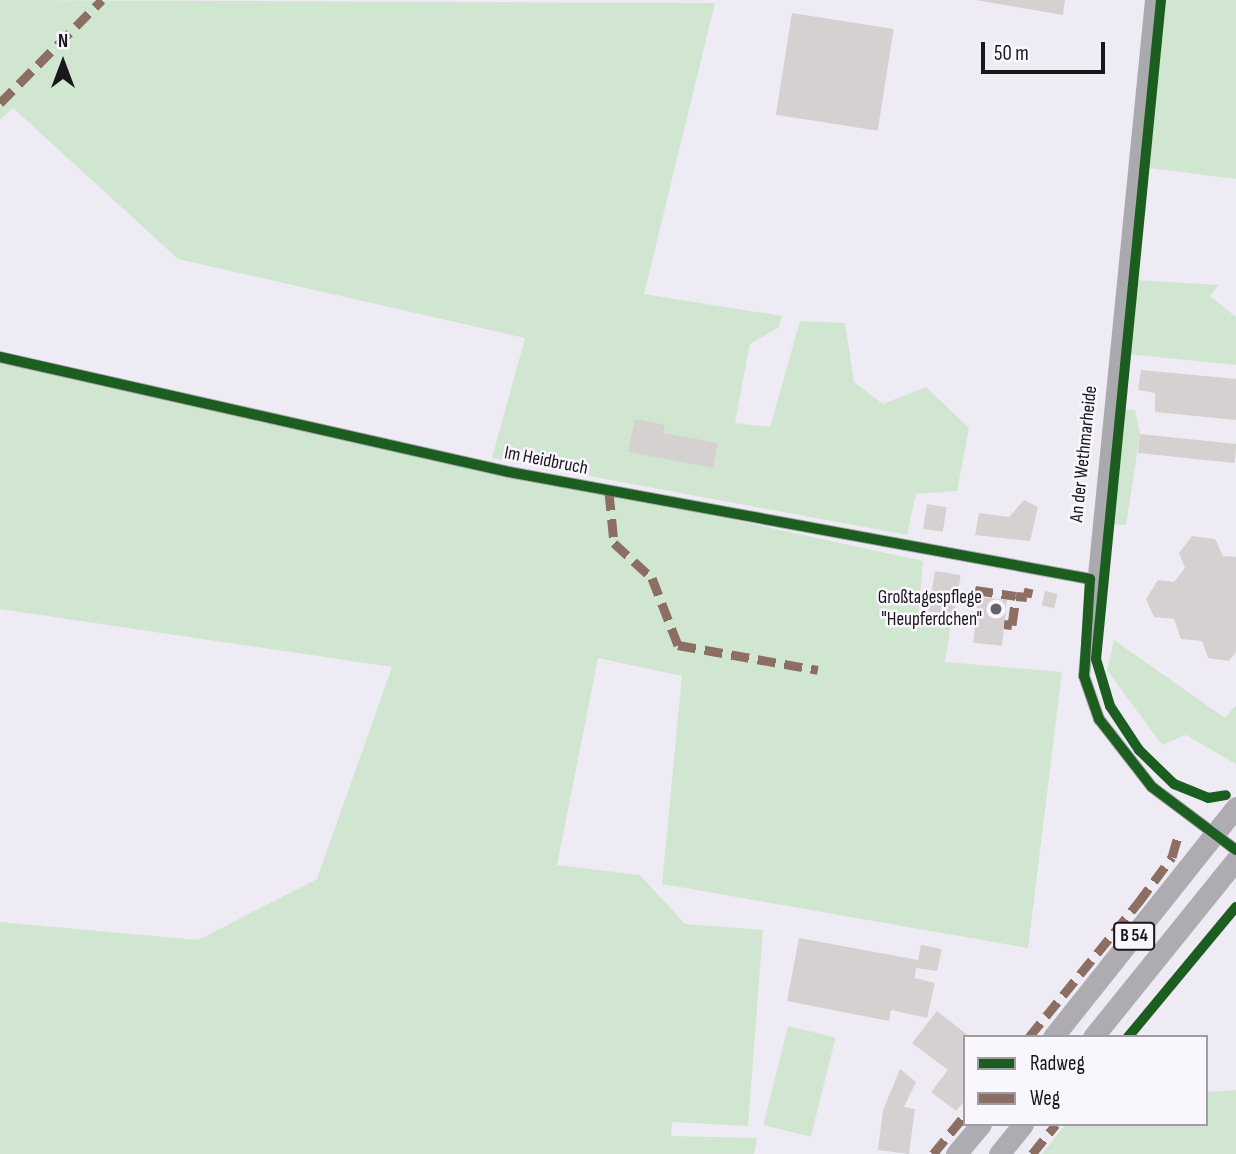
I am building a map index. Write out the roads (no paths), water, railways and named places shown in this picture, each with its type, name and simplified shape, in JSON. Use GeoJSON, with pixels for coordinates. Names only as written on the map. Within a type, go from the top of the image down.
{"type":"FeatureCollection","features":[{"type":"Feature","properties":{"kind":"main road","name":"B 54"},"geometry":{"type":"LineString","coordinates":[[1054,1035],[1236,807]]}},
{"type":"Feature","properties":{"kind":"main road","name":"B 54"},"geometry":{"type":"LineString","coordinates":[[1095,1035],[1236,860]]}},
{"type":"Feature","properties":{"kind":"main road"},"geometry":{"type":"LineString","coordinates":[[956,1154],[979,1126]]}},
{"type":"Feature","properties":{"kind":"main road"},"geometry":{"type":"LineString","coordinates":[[999,1154],[1021,1126]]}},
{"type":"Feature","properties":{"kind":"street","name":"An der Wethmarheide"},"geometry":{"type":"LineString","coordinates":[[1151,0],[1090,579],[1084,676],[1099,719],[1152,787],[1236,850]]}},
{"type":"Feature","properties":{"kind":"street","name":"Im Heidbruch"},"geometry":{"type":"LineString","coordinates":[[0,357],[509,472],[1090,579]]}},
{"type":"Feature","properties":{"kind":"place","name":"Großtagespflege \"Heupferdchen\""},"geometry":{"type":"Point","coordinates":[996,609]}}]}
